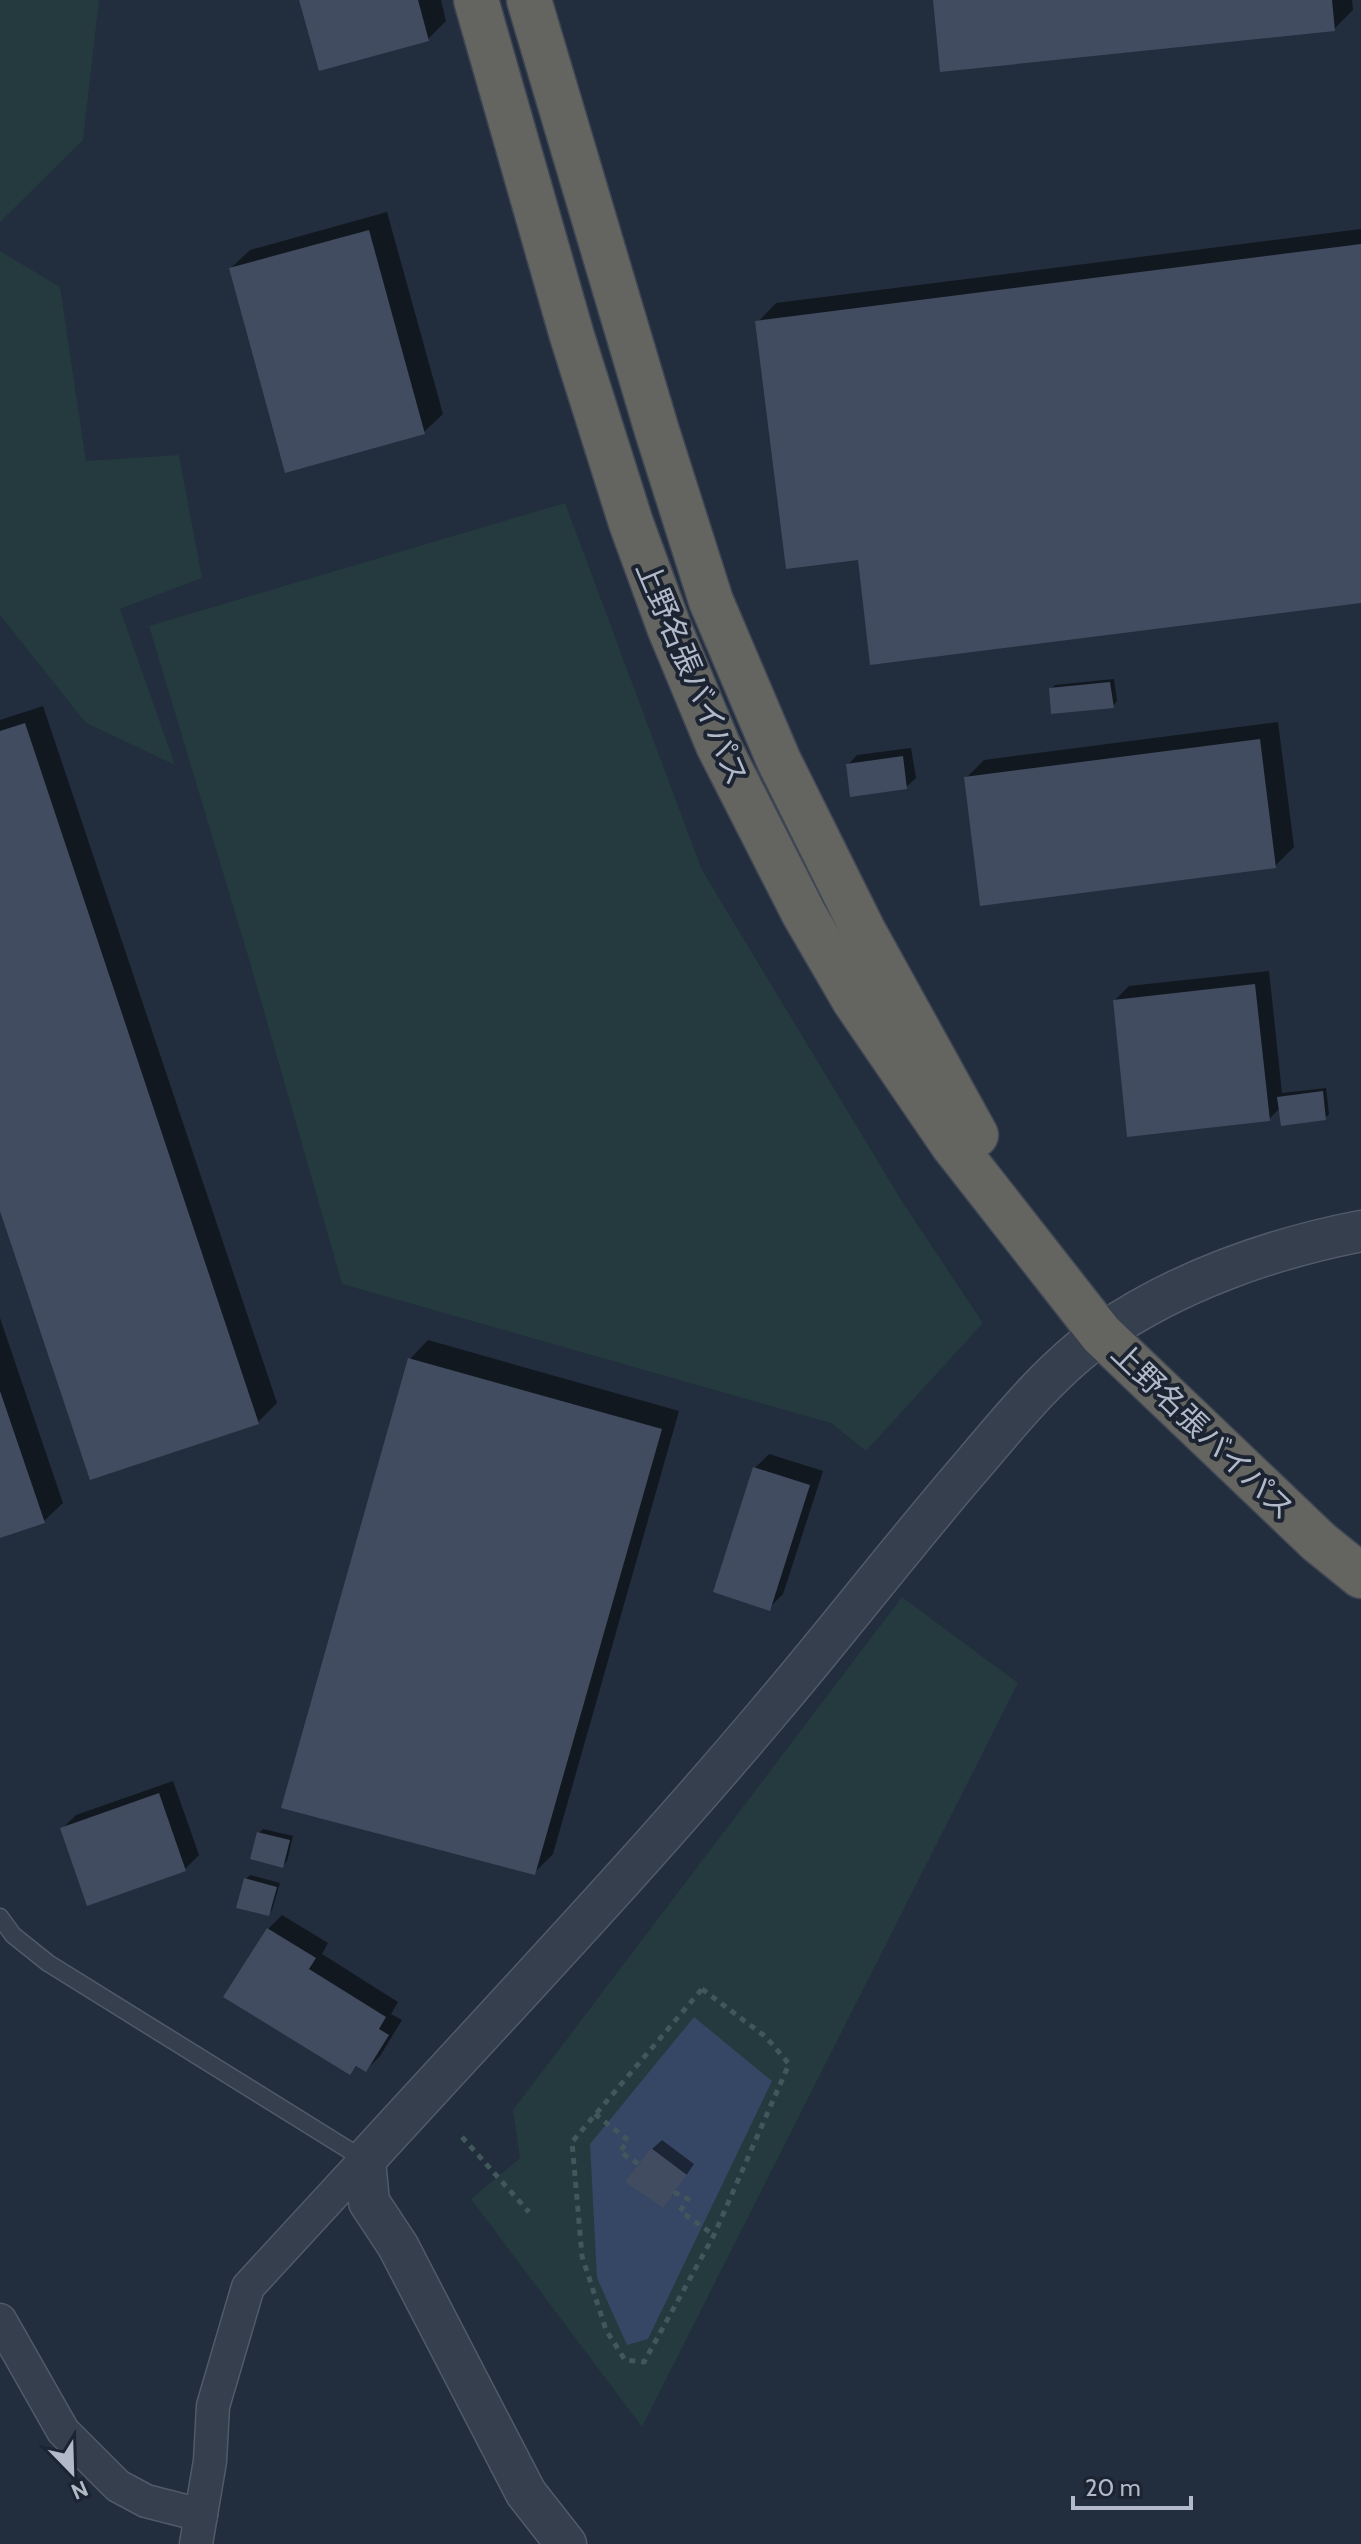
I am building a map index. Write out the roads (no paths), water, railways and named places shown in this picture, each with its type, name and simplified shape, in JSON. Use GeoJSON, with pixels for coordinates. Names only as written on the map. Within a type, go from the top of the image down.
{"type":"FeatureCollection","features":[{"type":"Feature","properties":{"kind":"highway","name":"上野名張バイパス"},"geometry":{"type":"LineString","coordinates":[[476,0],[602,437],[664,612],[718,745],[797,900],[854,1000],[953,1145],[1101,1334],[1319,1542],[1361,1576]]}},
{"type":"Feature","properties":{"kind":"highway","name":"上野名張バイパス"},"geometry":{"type":"LineString","coordinates":[[529,0],[657,431],[711,601],[779,761],[863,930],[1055,1277]]}},
{"type":"Feature","properties":{"kind":"street"},"geometry":{"type":"LineString","coordinates":[[0,2320],[63,2431],[118,2486],[198,2530],[210,2461],[213,2406],[248,2287],[616,1886],[767,1715],[1031,1396],[1101,1334],[1148,1306],[1231,1267],[1306,1241],[1361,1231]]}},
{"type":"Feature","properties":{"kind":"street"},"geometry":{"type":"LineString","coordinates":[[365,2160],[369,2202],[398,2246],[526,2493],[566,2544]]}},
{"type":"Feature","properties":{"kind":"lane"},"geometry":{"type":"LineString","coordinates":[[0,1917],[13,1935],[48,1963],[365,2160]]}},
{"type":"Feature","properties":{"kind":"water"},"geometry":{"type":"Polygon","coordinates":[[[694,2017],[772,2081],[648,2339],[627,2345],[597,2278],[590,2144],[694,2017]]]}}]}
